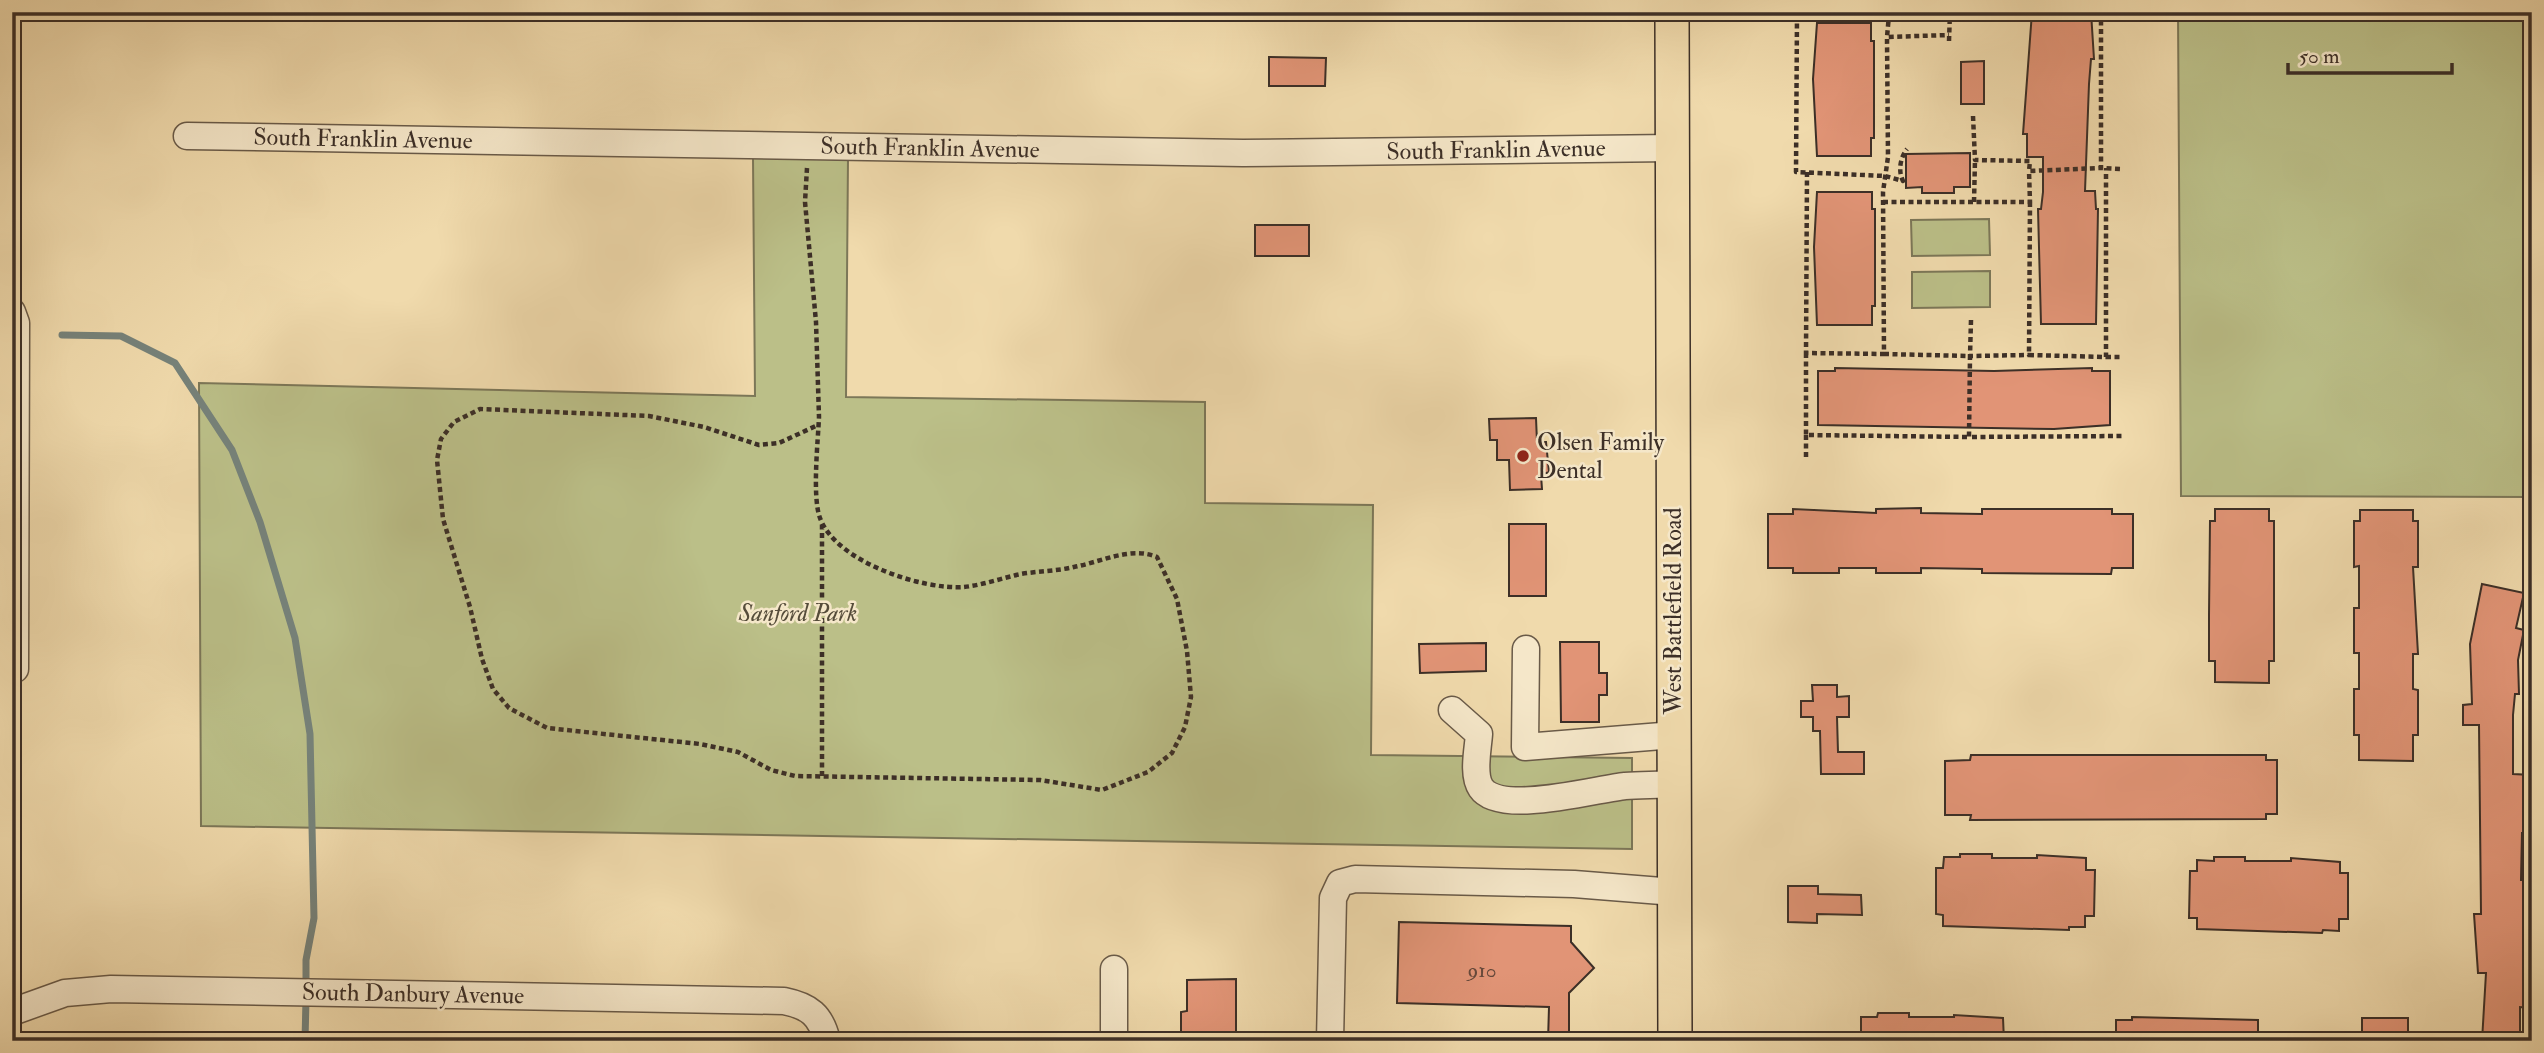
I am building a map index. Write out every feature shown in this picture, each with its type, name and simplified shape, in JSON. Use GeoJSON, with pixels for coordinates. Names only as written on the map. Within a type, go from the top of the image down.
{"type":"FeatureCollection","features":[{"type":"Feature","properties":{"kind":"main road","name":"West Battlefield Road"},"geometry":{"type":"LineString","coordinates":[[1672,12],[1675,1041]]}},
{"type":"Feature","properties":{"kind":"street","name":"South Franklin Avenue"},"geometry":{"type":"LineString","coordinates":[[187,136],[1243,153],[1672,148]]}},
{"type":"Feature","properties":{"kind":"street"},"geometry":{"type":"LineString","coordinates":[[13,312],[16,323],[15,669]]}},
{"type":"Feature","properties":{"kind":"street"},"geometry":{"type":"LineString","coordinates":[[1526,649],[1525,747],[1674,735]]}},
{"type":"Feature","properties":{"kind":"street"},"geometry":{"type":"LineString","coordinates":[[1452,710],[1479,734],[1477,779],[1485,793],[1499,798],[1544,799],[1623,786],[1674,784]]}},
{"type":"Feature","properties":{"kind":"street"},"geometry":{"type":"LineString","coordinates":[[1330,1041],[1333,898],[1340,883],[1355,879],[1495,882],[1674,892]]}},
{"type":"Feature","properties":{"kind":"street"},"geometry":{"type":"LineString","coordinates":[[1114,969],[1114,1041]]}},
{"type":"Feature","properties":{"kind":"street","name":"South Danbury Avenue"},"geometry":{"type":"LineString","coordinates":[[12,1012],[44,998],[87,989],[784,1001],[802,1004],[815,1013],[824,1027],[827,1041]]}},
{"type":"Feature","properties":{"kind":"path"},"geometry":{"type":"LineString","coordinates":[[1887,37],[1949,38],[1950,12]]}},
{"type":"Feature","properties":{"kind":"path"},"geometry":{"type":"LineString","coordinates":[[2101,12],[2106,356]]}},
{"type":"Feature","properties":{"kind":"path"},"geometry":{"type":"LineString","coordinates":[[1884,354],[1883,202],[1885,176],[1888,157],[1889,15],[1796,14],[1796,172],[1885,176],[1903,181],[1899,173],[1901,157],[1907,149]]}},
{"type":"Feature","properties":{"kind":"path"},"geometry":{"type":"LineString","coordinates":[[1973,116],[1974,202]]}},
{"type":"Feature","properties":{"kind":"path"},"geometry":{"type":"LineString","coordinates":[[808,146],[805,202],[816,322],[818,489],[822,522],[822,776]]}},
{"type":"Feature","properties":{"kind":"path"},"geometry":{"type":"LineString","coordinates":[[1975,160],[2029,161],[2029,355]]}},
{"type":"Feature","properties":{"kind":"path"},"geometry":{"type":"LineString","coordinates":[[2029,171],[2121,169]]}},
{"type":"Feature","properties":{"kind":"path"},"geometry":{"type":"LineString","coordinates":[[1806,457],[1807,172]]}},
{"type":"Feature","properties":{"kind":"path"},"geometry":{"type":"LineString","coordinates":[[1883,202],[2030,202]]}},
{"type":"Feature","properties":{"kind":"path"},"geometry":{"type":"LineString","coordinates":[[1969,436],[1971,320]]}},
{"type":"Feature","properties":{"kind":"path"},"geometry":{"type":"LineString","coordinates":[[1806,353],[2121,357]]}},
{"type":"Feature","properties":{"kind":"path"},"geometry":{"type":"LineString","coordinates":[[818,425],[779,443],[759,445],[704,427],[649,416],[480,410],[454,422],[441,439],[436,460],[443,519],[470,607],[482,659],[493,689],[509,708],[547,727],[605,736],[701,744],[738,752],[771,770],[795,776],[1040,780],[1102,790],[1133,780],[1166,759],[1185,727],[1191,697],[1187,651],[1177,599],[1157,557],[1146,552],[1128,554],[1075,567],[1023,574],[964,587],[943,586],[867,564],[838,542],[822,522]]}},
{"type":"Feature","properties":{"kind":"path"},"geometry":{"type":"LineString","coordinates":[[1806,435],[2123,436]]}},
{"type":"Feature","properties":{"kind":"green space"},"geometry":{"type":"Polygon","coordinates":[[[2178,12],[2532,12],[2532,497],[2181,496],[2178,12]]]}},
{"type":"Feature","properties":{"kind":"green space","name":"Sanford Park"},"geometry":{"type":"Polygon","coordinates":[[[753,158],[848,158],[846,397],[1205,402],[1205,503],[1373,505],[1371,755],[1632,758],[1632,849],[201,826],[199,383],[755,396],[753,158]]]}},
{"type":"Feature","properties":{"kind":"green space"},"geometry":{"type":"Polygon","coordinates":[[[1989,219],[1990,255],[1912,256],[1911,220],[1989,219]]]}},
{"type":"Feature","properties":{"kind":"green space"},"geometry":{"type":"Polygon","coordinates":[[[1990,271],[1990,307],[1912,308],[1912,272],[1990,271]]]}},
{"type":"Feature","properties":{"kind":"building"},"geometry":{"type":"Polygon","coordinates":[[[2032,12],[2091,12],[2094,59],[2091,59],[2089,84],[2085,191],[2095,191],[2098,209],[2096,324],[2041,324],[2038,209],[2041,209],[2043,192],[2043,157],[2027,157],[2027,134],[2023,134],[2032,12]]]}},
{"type":"Feature","properties":{"kind":"building"},"geometry":{"type":"Polygon","coordinates":[[[1817,23],[1871,23],[1871,41],[1874,41],[1874,138],[1871,138],[1871,156],[1817,156],[1813,79],[1817,23]]]}},
{"type":"Feature","properties":{"kind":"building"},"geometry":{"type":"Polygon","coordinates":[[[1269,57],[1326,58],[1325,86],[1269,86],[1269,57]]]}},
{"type":"Feature","properties":{"kind":"building"},"geometry":{"type":"Polygon","coordinates":[[[1984,61],[1984,104],[1961,104],[1961,62],[1984,61]]]}},
{"type":"Feature","properties":{"kind":"building"},"geometry":{"type":"Polygon","coordinates":[[[1970,153],[1970,187],[1954,187],[1954,193],[1922,193],[1922,187],[1906,188],[1906,154],[1970,153]]]}},
{"type":"Feature","properties":{"kind":"building"},"geometry":{"type":"Polygon","coordinates":[[[1817,192],[1872,192],[1872,209],[1875,209],[1875,306],[1872,306],[1872,325],[1817,325],[1814,247],[1817,192]]]}},
{"type":"Feature","properties":{"kind":"building"},"geometry":{"type":"Polygon","coordinates":[[[1255,225],[1309,225],[1309,256],[1255,256],[1255,225]]]}},
{"type":"Feature","properties":{"kind":"building"},"geometry":{"type":"Polygon","coordinates":[[[1835,368],[1994,371],[2092,368],[2092,371],[2110,371],[2110,425],[2054,429],[1818,425],[1818,371],[1835,371],[1835,368]]]}},
{"type":"Feature","properties":{"kind":"building","name":"Olsen Family Dental"},"geometry":{"type":"Polygon","coordinates":[[[1536,418],[1537,442],[1546,442],[1549,472],[1541,475],[1542,489],[1510,490],[1509,460],[1497,460],[1497,440],[1490,440],[1489,419],[1536,418]]]}},
{"type":"Feature","properties":{"kind":"building"},"geometry":{"type":"Polygon","coordinates":[[[1921,508],[1921,513],[1982,514],[1982,509],[2112,509],[2112,514],[2133,514],[2133,568],[2112,568],[2111,574],[1982,573],[1982,569],[1921,568],[1921,573],[1876,573],[1876,568],[1839,568],[1839,573],[1793,573],[1793,568],[1768,568],[1768,514],[1793,514],[1793,509],[1876,513],[1876,509],[1921,508]]]}},
{"type":"Feature","properties":{"kind":"building"},"geometry":{"type":"Polygon","coordinates":[[[2215,509],[2269,509],[2269,521],[2274,521],[2274,661],[2269,661],[2269,683],[2215,682],[2215,661],[2209,661],[2209,615],[2210,521],[2215,521],[2215,509]]]}},
{"type":"Feature","properties":{"kind":"building"},"geometry":{"type":"Polygon","coordinates":[[[2360,510],[2413,510],[2413,521],[2418,521],[2418,567],[2413,567],[2418,654],[2413,654],[2413,689],[2418,690],[2418,735],[2413,735],[2413,761],[2359,760],[2359,735],[2354,735],[2354,689],[2359,689],[2359,653],[2354,653],[2354,608],[2359,608],[2359,566],[2354,567],[2354,521],[2360,521],[2360,510]]]}},
{"type":"Feature","properties":{"kind":"building"},"geometry":{"type":"Polygon","coordinates":[[[1509,524],[1546,524],[1546,596],[1509,596],[1509,524]]]}},
{"type":"Feature","properties":{"kind":"building"},"geometry":{"type":"Polygon","coordinates":[[[2482,584],[2524,593],[2516,628],[2524,630],[2518,660],[2519,694],[2515,694],[2513,715],[2513,774],[2532,775],[2530,833],[2522,833],[2521,880],[2531,880],[2531,906],[2527,906],[2528,963],[2532,981],[2531,1008],[2520,1007],[2520,1041],[2482,1041],[2486,973],[2478,973],[2474,914],[2481,914],[2479,725],[2463,725],[2463,705],[2472,704],[2470,644],[2482,584]]]}},
{"type":"Feature","properties":{"kind":"building"},"geometry":{"type":"Polygon","coordinates":[[[1560,642],[1599,642],[1599,673],[1607,673],[1607,695],[1599,695],[1599,722],[1561,722],[1560,642]]]}},
{"type":"Feature","properties":{"kind":"building"},"geometry":{"type":"Polygon","coordinates":[[[1486,643],[1486,671],[1420,673],[1419,644],[1486,643]]]}},
{"type":"Feature","properties":{"kind":"building"},"geometry":{"type":"Polygon","coordinates":[[[1812,685],[1837,685],[1837,697],[1849,696],[1849,717],[1837,717],[1838,752],[1864,752],[1864,774],[1821,774],[1820,731],[1813,731],[1813,717],[1801,717],[1801,701],[1813,701],[1812,685]]]}},
{"type":"Feature","properties":{"kind":"building"},"geometry":{"type":"Polygon","coordinates":[[[1971,755],[2266,755],[2266,760],[2277,760],[2277,814],[2266,814],[2266,819],[1970,820],[1971,815],[1945,815],[1945,761],[1970,760],[1971,755]]]}},
{"type":"Feature","properties":{"kind":"building"},"geometry":{"type":"Polygon","coordinates":[[[1960,854],[1992,854],[1992,858],[2037,858],[2037,855],[2086,858],[2086,870],[2095,870],[2094,916],[2085,916],[2085,927],[2069,927],[2069,930],[1943,926],[1943,915],[1936,914],[1936,868],[1943,868],[1944,857],[1960,857],[1960,854]]]}},
{"type":"Feature","properties":{"kind":"building"},"geometry":{"type":"Polygon","coordinates":[[[2214,857],[2245,857],[2245,861],[2291,861],[2291,858],[2340,862],[2340,873],[2348,873],[2348,919],[2339,919],[2339,931],[2323,930],[2322,933],[2197,929],[2197,918],[2189,918],[2190,871],[2197,871],[2197,860],[2214,861],[2214,857]]]}},
{"type":"Feature","properties":{"kind":"building"},"geometry":{"type":"Polygon","coordinates":[[[1788,886],[1818,886],[1818,894],[1861,895],[1862,915],[1817,914],[1817,923],[1788,922],[1788,886]]]}},
{"type":"Feature","properties":{"kind":"building"},"geometry":{"type":"Polygon","coordinates":[[[1399,922],[1571,926],[1571,942],[1594,968],[1569,993],[1569,1041],[1548,1041],[1549,1007],[1397,1003],[1399,922]]]}},
{"type":"Feature","properties":{"kind":"building"},"geometry":{"type":"Polygon","coordinates":[[[1236,979],[1236,1041],[1193,1041],[1193,1034],[1181,1035],[1181,1012],[1187,1011],[1187,980],[1236,979]]]}},
{"type":"Feature","properties":{"kind":"building"},"geometry":{"type":"Polygon","coordinates":[[[1878,1013],[1909,1013],[1909,1017],[1954,1015],[2003,1018],[2004,1041],[1861,1041],[1861,1017],[1877,1017],[1878,1013]]]}},
{"type":"Feature","properties":{"kind":"building"},"geometry":{"type":"Polygon","coordinates":[[[2132,1017],[2258,1020],[2258,1041],[2116,1041],[2116,1020],[2132,1020],[2132,1017]]]}},
{"type":"Feature","properties":{"kind":"building"},"geometry":{"type":"Polygon","coordinates":[[[2362,1018],[2408,1018],[2408,1041],[2362,1041],[2362,1018]]]}},
{"type":"Feature","properties":{"kind":"waterway"},"geometry":{"type":"LineString","coordinates":[[62,335],[121,336],[175,363],[232,450],[260,522],[295,638],[310,734],[314,918],[306,960],[306,987]]}},
{"type":"Feature","properties":{"kind":"waterway"},"geometry":{"type":"LineString","coordinates":[[305,1041],[306,999]]}},
{"type":"Feature","properties":{"kind":"place","name":"Olsen Family Dental"},"geometry":{"type":"Point","coordinates":[1523,456]}}]}
